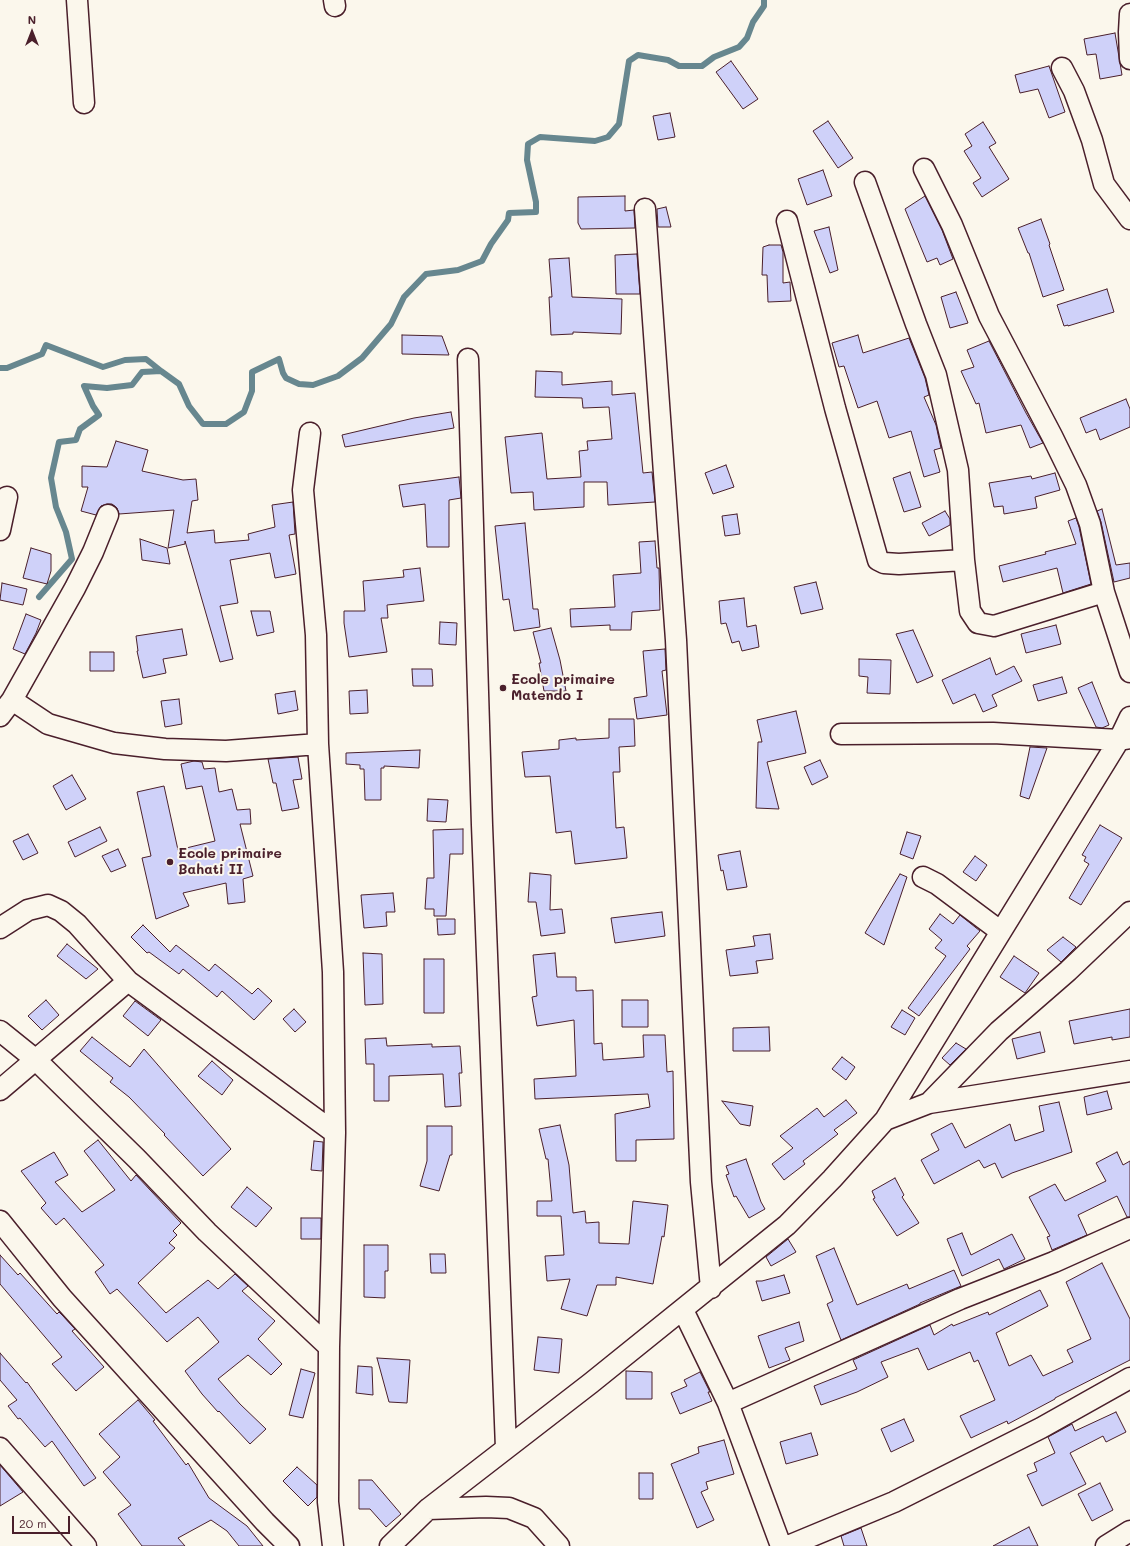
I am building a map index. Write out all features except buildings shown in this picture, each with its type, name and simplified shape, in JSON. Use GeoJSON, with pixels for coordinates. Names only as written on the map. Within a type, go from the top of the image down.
{"type":"FeatureCollection","features":[{"type":"Feature","properties":{"kind":"street"},"geometry":{"type":"LineString","coordinates":[[77,0],[84,103]]}},
{"type":"Feature","properties":{"kind":"street"},"geometry":{"type":"LineString","coordinates":[[1130,14],[1130,59]]}},
{"type":"Feature","properties":{"kind":"street"},"geometry":{"type":"LineString","coordinates":[[1062,68],[1074,91],[1092,140],[1104,184],[1130,218]]}},
{"type":"Feature","properties":{"kind":"street"},"geometry":{"type":"LineString","coordinates":[[924,169],[952,225],[989,316],[1076,485],[1090,524],[1104,592],[1130,672]]}},
{"type":"Feature","properties":{"kind":"street"},"geometry":{"type":"LineString","coordinates":[[865,182],[936,375],[958,470],[964,560],[970,611],[978,623],[994,626],[1104,592]]}},
{"type":"Feature","properties":{"kind":"street"},"geometry":{"type":"LineString","coordinates":[[645,209],[676,640],[701,1182],[710,1288]]}},
{"type":"Feature","properties":{"kind":"street"},"geometry":{"type":"LineString","coordinates":[[788,222],[836,408],[878,560],[884,564],[899,564],[964,560]]}},
{"type":"Feature","properties":{"kind":"street"},"geometry":{"type":"LineString","coordinates":[[468,359],[482,825],[506,1448]]}},
{"type":"Feature","properties":{"kind":"street"},"geometry":{"type":"LineString","coordinates":[[310,433],[304,490],[316,635],[318,744],[333,972],[335,1133],[329,1346],[328,1502],[333,1546]]}},
{"type":"Feature","properties":{"kind":"street"},"geometry":{"type":"LineString","coordinates":[[0,530],[7,497]]}},
{"type":"Feature","properties":{"kind":"street"},"geometry":{"type":"LineString","coordinates":[[0,716],[12,700],[75,588],[93,552],[108,515]]}},
{"type":"Feature","properties":{"kind":"street"},"geometry":{"type":"LineString","coordinates":[[12,700],[48,724],[114,743],[165,749],[226,751],[318,744]]}},
{"type":"Feature","properties":{"kind":"street"},"geometry":{"type":"LineString","coordinates":[[390,1546],[428,1509],[683,1310],[787,1225],[832,1179],[885,1120],[1000,931],[1124,739],[1130,717]]}},
{"type":"Feature","properties":{"kind":"street"},"geometry":{"type":"LineString","coordinates":[[840,734],[993,733],[1124,739]]}},
{"type":"Feature","properties":{"kind":"street"},"geometry":{"type":"LineString","coordinates":[[922,877],[937,884],[1000,931]]}},
{"type":"Feature","properties":{"kind":"street"},"geometry":{"type":"LineString","coordinates":[[0,928],[28,910],[48,905],[61,911],[77,924],[128,980],[335,1133]]}},
{"type":"Feature","properties":{"kind":"street"},"geometry":{"type":"LineString","coordinates":[[930,1102],[999,1031],[1068,971],[1130,912]]}},
{"type":"Feature","properties":{"kind":"street"},"geometry":{"type":"LineString","coordinates":[[0,1090],[128,980]]}},
{"type":"Feature","properties":{"kind":"street"},"geometry":{"type":"LineString","coordinates":[[0,1031],[36,1060],[207,1232],[329,1346]]}},
{"type":"Feature","properties":{"kind":"street"},"geometry":{"type":"LineString","coordinates":[[885,1120],[930,1102],[1130,1071]]}},
{"type":"Feature","properties":{"kind":"street"},"geometry":{"type":"LineString","coordinates":[[0,1221],[62,1298],[265,1522],[289,1546]]}},
{"type":"Feature","properties":{"kind":"street"},"geometry":{"type":"LineString","coordinates":[[728,1403],[960,1299],[1054,1262],[1130,1228]]}},
{"type":"Feature","properties":{"kind":"street"},"geometry":{"type":"LineString","coordinates":[[683,1310],[728,1403],[781,1546]]}},
{"type":"Feature","properties":{"kind":"street"},"geometry":{"type":"LineString","coordinates":[[788,1546],[894,1502],[1041,1428],[1130,1378]]}},
{"type":"Feature","properties":{"kind":"street"},"geometry":{"type":"LineString","coordinates":[[0,1448],[86,1546]]}},
{"type":"Feature","properties":{"kind":"street"},"geometry":{"type":"LineString","coordinates":[[428,1509],[486,1507],[509,1508],[534,1518],[559,1546]]}},
{"type":"Feature","properties":{"kind":"street"},"geometry":{"type":"LineString","coordinates":[[1106,1546],[1130,1530]]}},
{"type":"Feature","properties":{"kind":"waterway"},"geometry":{"type":"LineString","coordinates":[[39,597],[72,559],[66,532],[56,507],[51,478],[59,442],[76,440],[80,429],[99,415],[84,386],[107,388],[132,385],[142,372],[161,371],[179,384],[189,406],[203,424],[226,424],[244,412],[252,391],[252,372],[279,359],[286,378],[299,384],[313,385],[338,376],[362,358],[391,324],[404,297],[426,274],[458,270],[482,261],[491,244],[508,220],[509,213],[536,212],[536,202],[527,160],[528,144],[540,137],[595,141],[608,137],[619,124],[629,61],[638,55],[668,60],[679,66],[702,66],[714,57],[739,47],[747,38],[753,22],[764,6],[764,0]]}},
{"type":"Feature","properties":{"kind":"waterway"},"geometry":{"type":"LineString","coordinates":[[0,368],[7,368],[42,354],[46,345],[103,367],[125,360],[146,359],[161,371]]}},
{"type":"Feature","properties":{"kind":"place","name":"Ecole primaire Matendo I"},"geometry":{"type":"Point","coordinates":[503,688]}},
{"type":"Feature","properties":{"kind":"place","name":"Ecole primaire Bahati II"},"geometry":{"type":"Point","coordinates":[170,862]}}]}
